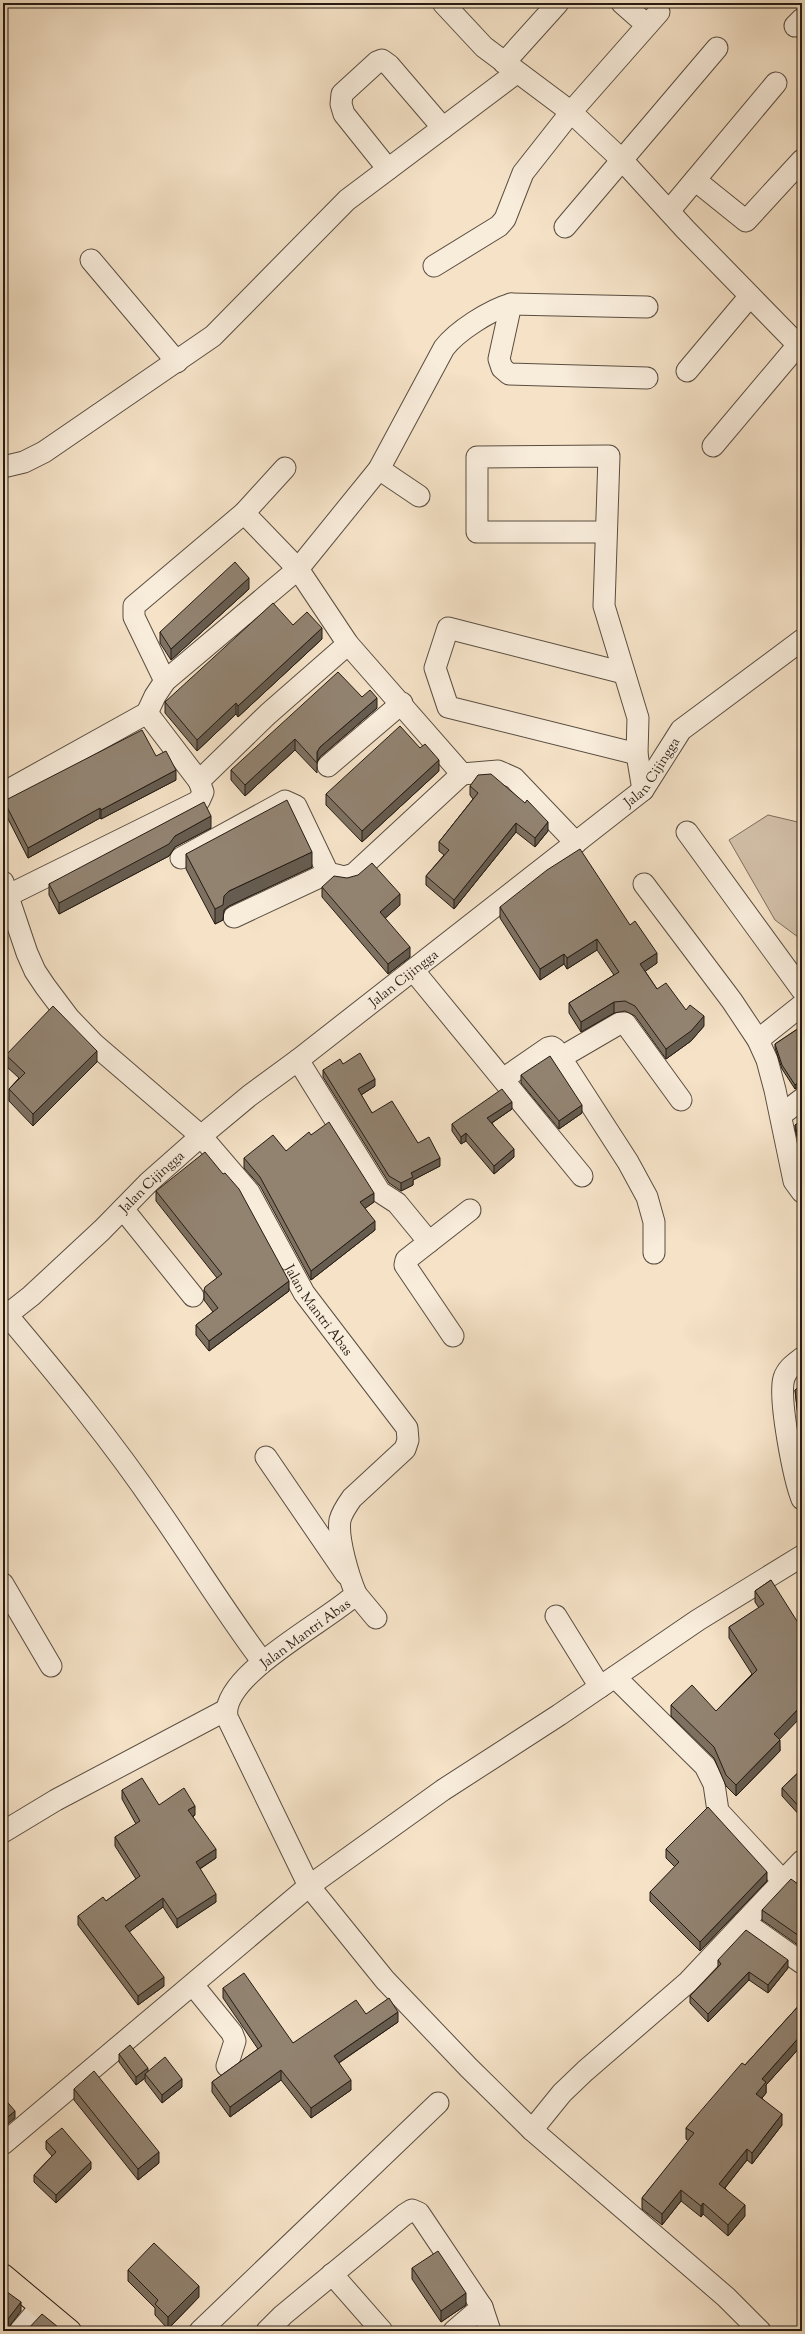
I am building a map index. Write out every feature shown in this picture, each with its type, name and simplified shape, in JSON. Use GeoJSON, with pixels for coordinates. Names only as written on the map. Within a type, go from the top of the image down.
{"type":"FeatureCollection","features":[{"type":"Feature","properties":{"kind":"main road"},"geometry":{"type":"LineString","coordinates":[[3,2275],[70,2331]]}},
{"type":"Feature","properties":{"kind":"main road"},"geometry":{"type":"LineString","coordinates":[[3,2282],[61,2331]]}},
{"type":"Feature","properties":{"kind":"street"},"geometry":{"type":"LineString","coordinates":[[443,3],[484,47],[510,68],[571,112],[623,161],[800,347],[713,446]]}},
{"type":"Feature","properties":{"kind":"street"},"geometry":{"type":"LineString","coordinates":[[3,467],[24,462],[44,452],[213,336],[347,200],[443,128],[510,68],[558,3]]}},
{"type":"Feature","properties":{"kind":"street"},"geometry":{"type":"LineString","coordinates":[[434,266],[502,223],[523,173],[571,112],[653,18],[622,3]]}},
{"type":"Feature","properties":{"kind":"street"},"geometry":{"type":"LineString","coordinates":[[565,227],[623,161],[717,48]]}},
{"type":"Feature","properties":{"kind":"street"},"geometry":{"type":"LineString","coordinates":[[388,169],[344,114],[341,104],[342,94],[377,62],[382,60],[389,65],[443,128]]}},
{"type":"Feature","properties":{"kind":"street"},"geometry":{"type":"LineString","coordinates":[[669,211],[776,83]]}},
{"type":"Feature","properties":{"kind":"street"},"geometry":{"type":"LineString","coordinates":[[695,180],[746,221],[802,160]]}},
{"type":"Feature","properties":{"kind":"street"},"geometry":{"type":"LineString","coordinates":[[91,260],[177,362]]}},
{"type":"Feature","properties":{"kind":"street"},"geometry":{"type":"LineString","coordinates":[[687,371],[750,296]]}},
{"type":"Feature","properties":{"kind":"street"},"geometry":{"type":"LineString","coordinates":[[3,793],[147,713],[155,696],[166,682],[298,569],[379,469],[447,344],[465,330],[503,306],[511,304],[647,307]]}},
{"type":"Feature","properties":{"kind":"street"},"geometry":{"type":"LineString","coordinates":[[511,304],[499,358],[502,368],[509,374],[647,378]]}},
{"type":"Feature","properties":{"kind":"street"},"geometry":{"type":"LineString","coordinates":[[606,532],[477,532],[477,457],[609,456],[604,606],[638,718],[637,754],[643,790]]}},
{"type":"Feature","properties":{"kind":"street"},"geometry":{"type":"LineString","coordinates":[[166,682],[134,617],[134,606],[244,513],[285,468]]}},
{"type":"Feature","properties":{"kind":"street"},"geometry":{"type":"LineString","coordinates":[[379,469],[419,496]]}},
{"type":"Feature","properties":{"kind":"street"},"geometry":{"type":"LineString","coordinates":[[244,513],[298,569],[348,644],[402,703],[462,774]]}},
{"type":"Feature","properties":{"kind":"street"},"geometry":{"type":"LineString","coordinates":[[624,673],[448,628],[435,668],[448,707],[637,754]]}},
{"type":"Feature","properties":{"kind":"street","name":"Jalan Cijingga"},"geometry":{"type":"LineString","coordinates":[[5,1317],[31,1296],[123,1209],[149,1182],[200,1136],[249,1096],[298,1060],[643,790],[681,730],[802,640]]}},
{"type":"Feature","properties":{"kind":"street"},"geometry":{"type":"LineString","coordinates":[[198,781],[268,714],[348,644]]}},
{"type":"Feature","properties":{"kind":"street"},"geometry":{"type":"LineString","coordinates":[[328,766],[402,703]]}},
{"type":"Feature","properties":{"kind":"street"},"geometry":{"type":"LineString","coordinates":[[5,889],[197,802],[203,792],[198,781],[147,713]]}},
{"type":"Feature","properties":{"kind":"street"},"geometry":{"type":"LineString","coordinates":[[234,917],[328,873],[344,877],[354,874],[462,774],[498,771],[514,778],[576,843]]}},
{"type":"Feature","properties":{"kind":"street"},"geometry":{"type":"LineString","coordinates":[[181,858],[285,801],[296,806],[328,873]]}},
{"type":"Feature","properties":{"kind":"street"},"geometry":{"type":"LineString","coordinates":[[688,832],[802,990]]}},
{"type":"Feature","properties":{"kind":"street"},"geometry":{"type":"LineString","coordinates":[[644,884],[732,1001],[758,1040],[767,1060],[794,1181],[802,1192]]}},
{"type":"Feature","properties":{"kind":"street","name":"Jalan Mantri Abas"},"geometry":{"type":"LineString","coordinates":[[5,889],[35,971],[69,1018],[94,1044],[200,1136],[249,1192],[304,1293],[407,1428],[408,1440],[405,1449],[352,1498],[342,1514],[340,1531],[354,1587],[339,1609],[262,1661],[237,1689],[226,1710]]}},
{"type":"Feature","properties":{"kind":"street"},"geometry":{"type":"LineString","coordinates":[[413,970],[582,1176]]}},
{"type":"Feature","properties":{"kind":"street"},"geometry":{"type":"LineString","coordinates":[[758,1040],[802,1005]]}},
{"type":"Feature","properties":{"kind":"street"},"geometry":{"type":"LineString","coordinates":[[560,1058],[620,1023],[625,1023],[681,1100]]}},
{"type":"Feature","properties":{"kind":"street"},"geometry":{"type":"LineString","coordinates":[[503,1079],[550,1047],[555,1048],[628,1162],[647,1197],[654,1222],[654,1253]]}},
{"type":"Feature","properties":{"kind":"street"},"geometry":{"type":"LineString","coordinates":[[298,1060],[380,1192],[396,1202],[429,1242]]}},
{"type":"Feature","properties":{"kind":"street"},"geometry":{"type":"LineString","coordinates":[[780,1115],[802,1099]]}},
{"type":"Feature","properties":{"kind":"street"},"geometry":{"type":"LineString","coordinates":[[123,1209],[193,1296]]}},
{"type":"Feature","properties":{"kind":"street"},"geometry":{"type":"LineString","coordinates":[[453,1336],[405,1266],[406,1260],[470,1210]]}},
{"type":"Feature","properties":{"kind":"street"},"geometry":{"type":"LineString","coordinates":[[5,1317],[87,1410],[158,1508],[235,1625],[262,1661]]}},
{"type":"Feature","properties":{"kind":"street"},"geometry":{"type":"LineString","coordinates":[[802,1358],[788,1370],[782,1391],[798,1468],[802,1499]]}},
{"type":"Feature","properties":{"kind":"street"},"geometry":{"type":"LineString","coordinates":[[266,1457],[326,1547],[376,1618]]}},
{"type":"Feature","properties":{"kind":"street"},"geometry":{"type":"LineString","coordinates":[[3,2144],[309,1886],[443,1790],[608,1682],[698,1620],[802,1556]]}},
{"type":"Feature","properties":{"kind":"street"},"geometry":{"type":"LineString","coordinates":[[3,1584],[51,1666]]}},
{"type":"Feature","properties":{"kind":"street"},"geometry":{"type":"LineString","coordinates":[[556,1616],[608,1682],[705,1766],[714,1784],[718,1811],[783,1881]]}},
{"type":"Feature","properties":{"kind":"street"},"geometry":{"type":"LineString","coordinates":[[3,1832],[56,1800],[226,1710],[227,1717],[309,1886],[385,1980],[469,2068],[532,2130],[726,2297],[760,2331]]}},
{"type":"Feature","properties":{"kind":"street"},"geometry":{"type":"LineString","coordinates":[[532,2130],[562,2093],[688,1982],[802,1861]]}},
{"type":"Feature","properties":{"kind":"street"},"geometry":{"type":"LineString","coordinates":[[744,1922],[802,1963]]}},
{"type":"Feature","properties":{"kind":"street"},"geometry":{"type":"LineString","coordinates":[[193,1985],[234,2037],[235,2041],[226,2066]]}},
{"type":"Feature","properties":{"kind":"street"},"geometry":{"type":"LineString","coordinates":[[200,2331],[438,2103]]}},
{"type":"Feature","properties":{"kind":"street"},"geometry":{"type":"LineString","coordinates":[[267,2331],[282,2315],[412,2210],[419,2213],[482,2307],[490,2331]]}},
{"type":"Feature","properties":{"kind":"street"},"geometry":{"type":"LineString","coordinates":[[332,2274],[382,2331]]}},
{"type":"Feature","properties":{"kind":"street"},"geometry":{"type":"LineString","coordinates":[[454,2331],[482,2307]]}},
{"type":"Feature","properties":{"kind":"street"},"geometry":{"type":"LineString","coordinates":[[20,2331],[37,2311]]}},
{"type":"Feature","properties":{"kind":"shaded area"},"geometry":{"type":"Polygon","coordinates":[[[768,815],[802,823],[802,940],[775,920],[729,840],[768,815]]]}},
{"type":"Feature","properties":{"kind":"building"},"geometry":{"type":"Polygon","coordinates":[[[235,562],[249,578],[171,649],[160,632],[235,562]]]}},
{"type":"Feature","properties":{"kind":"building"},"geometry":{"type":"Polygon","coordinates":[[[273,603],[293,625],[307,612],[322,628],[238,706],[236,703],[197,740],[165,702],[273,603]]]}},
{"type":"Feature","properties":{"kind":"building"},"geometry":{"type":"Polygon","coordinates":[[[338,672],[362,697],[370,690],[377,698],[320,747],[317,752],[317,763],[295,739],[245,785],[231,770],[338,672]]]}},
{"type":"Feature","properties":{"kind":"building"},"geometry":{"type":"Polygon","coordinates":[[[400,726],[420,748],[425,744],[439,760],[362,831],[326,794],[400,726]]]}},
{"type":"Feature","properties":{"kind":"building"},"geometry":{"type":"Polygon","coordinates":[[[142,730],[156,756],[166,751],[176,770],[101,810],[100,808],[28,848],[4,801],[142,730]]]}},
{"type":"Feature","properties":{"kind":"building"},"geometry":{"type":"Polygon","coordinates":[[[491,774],[525,803],[527,800],[548,822],[535,838],[516,823],[454,900],[426,876],[449,850],[439,842],[478,793],[470,786],[478,775],[491,774]]]}},
{"type":"Feature","properties":{"kind":"building"},"geometry":{"type":"Polygon","coordinates":[[[287,800],[312,852],[229,891],[224,896],[223,905],[215,909],[186,854],[287,800]]]}},
{"type":"Feature","properties":{"kind":"building"},"geometry":{"type":"Polygon","coordinates":[[[204,802],[211,816],[175,836],[169,844],[59,903],[49,884],[204,802]]]}},
{"type":"Feature","properties":{"kind":"building"},"geometry":{"type":"Polygon","coordinates":[[[580,849],[630,925],[635,921],[657,953],[640,964],[657,989],[666,983],[686,1010],[690,1005],[704,1016],[691,1031],[666,1049],[635,1006],[625,1001],[614,1002],[581,1022],[569,1003],[619,972],[597,939],[567,958],[564,954],[540,969],[500,907],[547,870],[580,849]]]}},
{"type":"Feature","properties":{"kind":"building"},"geometry":{"type":"Polygon","coordinates":[[[372,863],[400,894],[380,912],[410,947],[388,964],[322,887],[334,876],[347,878],[358,875],[372,863]]]}},
{"type":"Feature","properties":{"kind":"building"},"geometry":{"type":"Polygon","coordinates":[[[53,1006],[97,1051],[33,1114],[9,1089],[25,1073],[6,1055],[53,1006]]]}},
{"type":"Feature","properties":{"kind":"building"},"geometry":{"type":"Polygon","coordinates":[[[802,1026],[802,1080],[795,1085],[782,1065],[775,1044],[802,1026]]]}},
{"type":"Feature","properties":{"kind":"building"},"geometry":{"type":"Polygon","coordinates":[[[360,1053],[375,1079],[358,1089],[372,1113],[392,1101],[418,1143],[429,1137],[440,1158],[411,1173],[413,1177],[401,1183],[389,1176],[323,1070],[340,1059],[343,1064],[360,1053]]]}},
{"type":"Feature","properties":{"kind":"building"},"geometry":{"type":"Polygon","coordinates":[[[550,1056],[582,1105],[559,1121],[521,1075],[550,1056]]]}},
{"type":"Feature","properties":{"kind":"building"},"geometry":{"type":"Polygon","coordinates":[[[502,1089],[512,1102],[487,1118],[514,1149],[494,1166],[466,1133],[461,1137],[452,1124],[502,1089]]]}},
{"type":"Feature","properties":{"kind":"building"},"geometry":{"type":"Polygon","coordinates":[[[802,1121],[802,1146],[799,1141],[795,1125],[802,1121]]]}},
{"type":"Feature","properties":{"kind":"building"},"geometry":{"type":"Polygon","coordinates":[[[329,1122],[374,1193],[360,1202],[375,1221],[311,1271],[260,1177],[244,1158],[273,1135],[286,1151],[309,1132],[311,1135],[329,1122]]]}},
{"type":"Feature","properties":{"kind":"building"},"geometry":{"type":"Polygon","coordinates":[[[205,1152],[223,1174],[225,1173],[239,1189],[289,1281],[209,1341],[196,1325],[218,1308],[204,1290],[205,1287],[222,1274],[156,1191],[205,1152]]]}},
{"type":"Feature","properties":{"kind":"building"},"geometry":{"type":"Polygon","coordinates":[[[802,1385],[802,1440],[801,1440],[795,1390],[802,1385]]]}},
{"type":"Feature","properties":{"kind":"building"},"geometry":{"type":"Polygon","coordinates":[[[771,1580],[802,1629],[802,1705],[774,1734],[780,1740],[736,1785],[726,1775],[714,1747],[671,1705],[692,1685],[716,1711],[757,1670],[729,1627],[764,1604],[755,1591],[771,1580]]]}},
{"type":"Feature","properties":{"kind":"building"},"geometry":{"type":"Polygon","coordinates":[[[802,1769],[802,1810],[782,1788],[802,1769]]]}},
{"type":"Feature","properties":{"kind":"building"},"geometry":{"type":"Polygon","coordinates":[[[142,1778],[159,1805],[184,1788],[195,1806],[188,1810],[216,1849],[196,1862],[216,1894],[177,1919],[163,1898],[125,1926],[164,1977],[138,1996],[78,1916],[103,1897],[106,1901],[140,1876],[115,1837],[140,1821],[122,1790],[142,1778]]]}},
{"type":"Feature","properties":{"kind":"building"},"geometry":{"type":"Polygon","coordinates":[[[708,1807],[767,1872],[700,1942],[650,1892],[679,1862],[666,1849],[708,1807]]]}},
{"type":"Feature","properties":{"kind":"building"},"geometry":{"type":"Polygon","coordinates":[[[791,1879],[802,1887],[802,1938],[762,1910],[791,1879]]]}},
{"type":"Feature","properties":{"kind":"building"},"geometry":{"type":"Polygon","coordinates":[[[746,1930],[788,1960],[768,1985],[749,1972],[708,2014],[690,1996],[721,1964],[718,1960],[746,1930]]]}},
{"type":"Feature","properties":{"kind":"building"},"geometry":{"type":"Polygon","coordinates":[[[244,1973],[293,2043],[356,2000],[366,2014],[389,1998],[398,2012],[334,2056],[351,2080],[311,2108],[281,2070],[230,2107],[212,2082],[262,2046],[223,1988],[244,1973]]]}},
{"type":"Feature","properties":{"kind":"building"},"geometry":{"type":"Polygon","coordinates":[[[802,2002],[802,2034],[762,2079],[766,2082],[756,2094],[782,2114],[752,2153],[747,2149],[719,2184],[745,2205],[728,2225],[703,2203],[701,2206],[681,2190],[662,2214],[642,2198],[694,2133],[686,2128],[742,2063],[745,2065],[802,2002]]]}},
{"type":"Feature","properties":{"kind":"building"},"geometry":{"type":"Polygon","coordinates":[[[130,2045],[148,2068],[136,2077],[119,2054],[130,2045]]]}},
{"type":"Feature","properties":{"kind":"building"},"geometry":{"type":"Polygon","coordinates":[[[165,2057],[182,2079],[162,2095],[145,2074],[165,2057]]]}},
{"type":"Feature","properties":{"kind":"building"},"geometry":{"type":"Polygon","coordinates":[[[94,2071],[159,2152],[138,2169],[74,2089],[94,2071]]]}},
{"type":"Feature","properties":{"kind":"building"},"geometry":{"type":"Polygon","coordinates":[[[3,2097],[15,2111],[3,2121],[3,2097]]]}},
{"type":"Feature","properties":{"kind":"building"},"geometry":{"type":"Polygon","coordinates":[[[62,2128],[91,2162],[56,2195],[34,2175],[56,2152],[46,2141],[62,2128]]]}},
{"type":"Feature","properties":{"kind":"building"},"geometry":{"type":"Polygon","coordinates":[[[154,2243],[199,2286],[168,2317],[155,2304],[158,2300],[128,2270],[154,2243]]]}},
{"type":"Feature","properties":{"kind":"building"},"geometry":{"type":"Polygon","coordinates":[[[438,2251],[466,2293],[441,2311],[412,2268],[438,2251]]]}},
{"type":"Feature","properties":{"kind":"building"},"geometry":{"type":"Polygon","coordinates":[[[3,2289],[21,2302],[8,2319],[9,2326],[13,2331],[3,2331],[3,2289]]]}},
{"type":"Feature","properties":{"kind":"building"},"geometry":{"type":"Polygon","coordinates":[[[42,2314],[58,2327],[55,2331],[26,2331],[42,2314]]]}}]}
